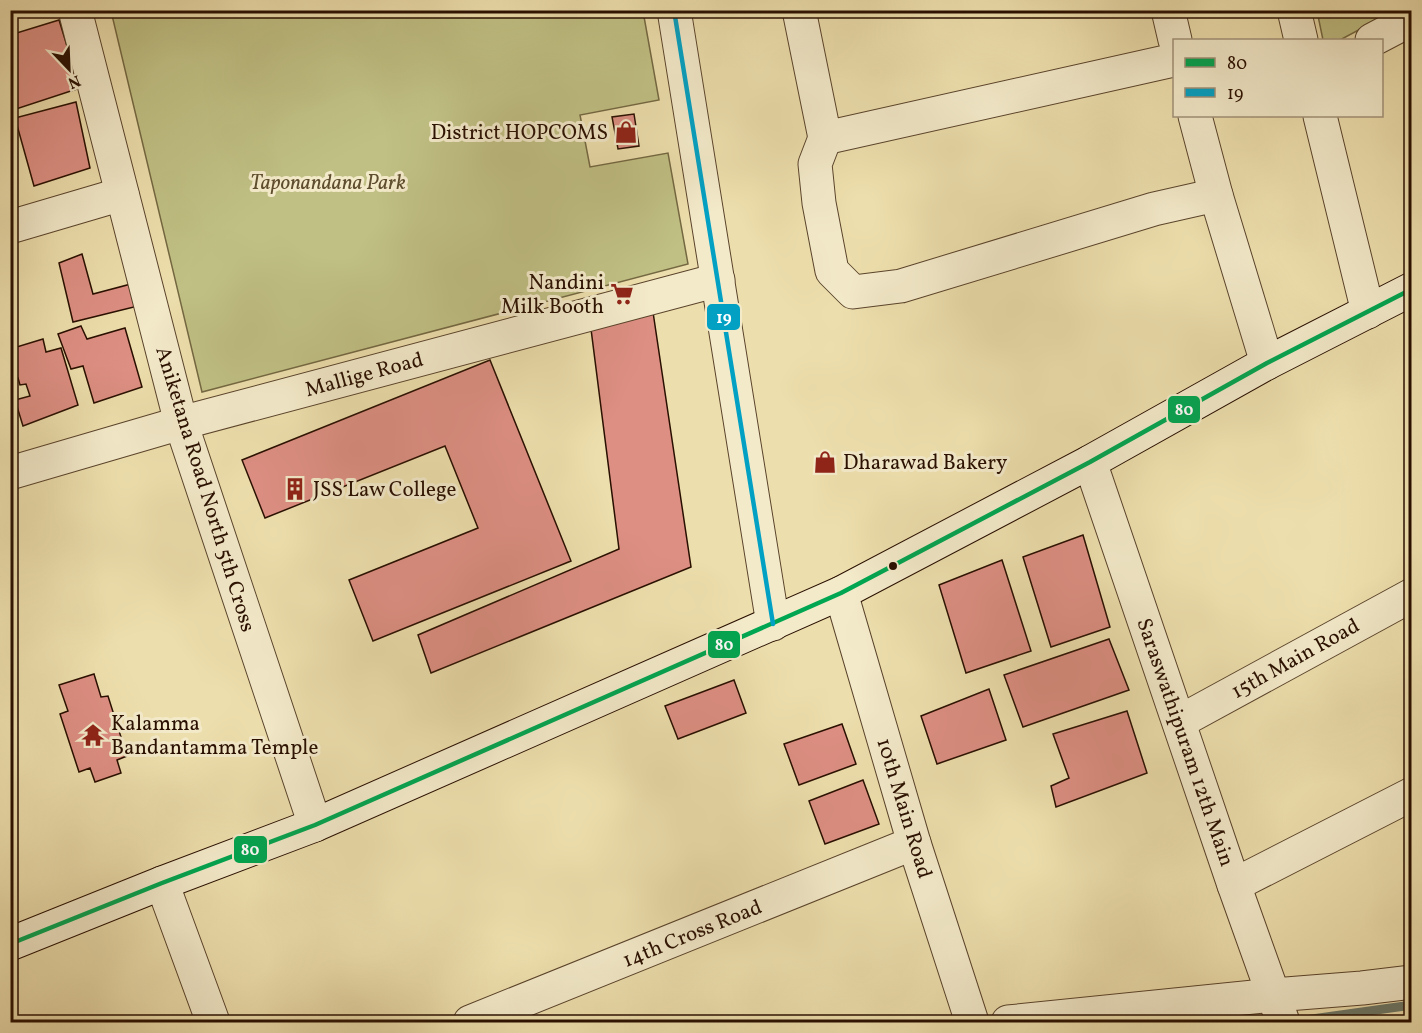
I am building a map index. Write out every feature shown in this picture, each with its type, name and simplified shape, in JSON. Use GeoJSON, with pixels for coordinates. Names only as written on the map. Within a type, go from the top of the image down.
{"type":"FeatureCollection","features":[{"type":"Feature","properties":{"kind":"street","name":"Aniketana Road North 5th Cross"},"geometry":{"type":"LineString","coordinates":[[75,10],[181,423],[315,825]]}},
{"type":"Feature","properties":{"kind":"street"},"geometry":{"type":"LineString","coordinates":[[674,10],[772,624]]}},
{"type":"Feature","properties":{"kind":"street"},"geometry":{"type":"LineString","coordinates":[[798,10],[825,138],[815,164],[819,203],[832,271],[853,292],[901,286],[1154,209],[1216,195]]}},
{"type":"Feature","properties":{"kind":"street"},"geometry":{"type":"LineString","coordinates":[[1168,10],[1175,39]]}},
{"type":"Feature","properties":{"kind":"street"},"geometry":{"type":"LineString","coordinates":[[1294,10],[1301,39]]}},
{"type":"Feature","properties":{"kind":"street"},"geometry":{"type":"LineString","coordinates":[[1374,39],[1412,19]]}},
{"type":"Feature","properties":{"kind":"street"},"geometry":{"type":"LineString","coordinates":[[825,138],[1173,60]]}},
{"type":"Feature","properties":{"kind":"street"},"geometry":{"type":"LineString","coordinates":[[1195,117],[1216,195],[1267,363]]}},
{"type":"Feature","properties":{"kind":"street"},"geometry":{"type":"LineString","coordinates":[[1320,117],[1368,312]]}},
{"type":"Feature","properties":{"kind":"street"},"geometry":{"type":"LineString","coordinates":[[10,227],[122,194]]}},
{"type":"Feature","properties":{"kind":"street","name":"Mallige Road"},"geometry":{"type":"LineString","coordinates":[[10,473],[181,423],[718,280]]}},
{"type":"Feature","properties":{"kind":"street"},"geometry":{"type":"LineString","coordinates":[[10,944],[315,825],[841,593],[1090,462],[1267,363],[1412,289]]}},
{"type":"Feature","properties":{"kind":"street","name":"Saraswathipuram 12th Main"},"geometry":{"type":"LineString","coordinates":[[1090,462],[1278,1009]]}},
{"type":"Feature","properties":{"kind":"street","name":"10th Main Road"},"geometry":{"type":"LineString","coordinates":[[841,593],[914,843],[972,1023]]}},
{"type":"Feature","properties":{"kind":"street","name":"15th Main Road"},"geometry":{"type":"LineString","coordinates":[[1179,722],[1412,595]]}},
{"type":"Feature","properties":{"kind":"street"},"geometry":{"type":"LineString","coordinates":[[1234,885],[1412,794]]}},
{"type":"Feature","properties":{"kind":"street","name":"14th Cross Road"},"geometry":{"type":"LineString","coordinates":[[470,1023],[914,843]]}},
{"type":"Feature","properties":{"kind":"street"},"geometry":{"type":"LineString","coordinates":[[162,883],[213,1023]]}},
{"type":"Feature","properties":{"kind":"street"},"geometry":{"type":"LineString","coordinates":[[1008,1023],[1278,1009],[1362,988],[1412,982]]}},
{"type":"Feature","properties":{"kind":"green space","name":"Taponandana Park"},"geometry":{"type":"Polygon","coordinates":[[[111,11],[643,11],[659,100],[580,115],[590,167],[668,153],[688,264],[202,392],[111,11]]]}},
{"type":"Feature","properties":{"kind":"green space"},"geometry":{"type":"Polygon","coordinates":[[[1317,11],[1394,11],[1342,39],[1323,39],[1317,11]]]}},
{"type":"Feature","properties":{"kind":"building"},"geometry":{"type":"Polygon","coordinates":[[[59,20],[80,88],[10,111],[10,35],[59,20]]]}},
{"type":"Feature","properties":{"kind":"building"},"geometry":{"type":"Polygon","coordinates":[[[76,102],[90,168],[34,186],[15,118],[76,102]]]}},
{"type":"Feature","properties":{"kind":"building","name":"District HOPCOMS"},"geometry":{"type":"Polygon","coordinates":[[[634,114],[639,146],[618,149],[612,117],[634,114]]]}},
{"type":"Feature","properties":{"kind":"building"},"geometry":{"type":"Polygon","coordinates":[[[82,254],[93,294],[131,284],[138,306],[73,322],[59,263],[82,254]]]}},
{"type":"Feature","properties":{"kind":"building"},"geometry":{"type":"Polygon","coordinates":[[[653,312],[691,567],[431,673],[418,635],[619,549],[591,329],[653,312]]]}},
{"type":"Feature","properties":{"kind":"building"},"geometry":{"type":"Polygon","coordinates":[[[81,326],[87,339],[125,328],[142,387],[94,403],[83,366],[71,369],[58,334],[81,326]]]}},
{"type":"Feature","properties":{"kind":"building"},"geometry":{"type":"Polygon","coordinates":[[[43,339],[46,352],[61,348],[78,405],[23,426],[15,400],[30,396],[26,384],[20,385],[18,378],[10,380],[10,349],[43,339]]]}},
{"type":"Feature","properties":{"kind":"building","name":"JSS Law College"},"geometry":{"type":"Polygon","coordinates":[[[490,360],[571,561],[373,641],[349,580],[478,528],[445,446],[265,518],[242,460],[490,360]]]}},
{"type":"Feature","properties":{"kind":"building"},"geometry":{"type":"Polygon","coordinates":[[[1083,535],[1110,627],[1051,647],[1023,557],[1083,535]]]}},
{"type":"Feature","properties":{"kind":"building"},"geometry":{"type":"Polygon","coordinates":[[[1002,560],[1031,651],[966,673],[939,585],[1002,560]]]}},
{"type":"Feature","properties":{"kind":"building"},"geometry":{"type":"Polygon","coordinates":[[[1109,639],[1129,690],[1023,727],[1004,675],[1109,639]]]}},
{"type":"Feature","properties":{"kind":"building","name":"Kalamma Bandantamma Temple"},"geometry":{"type":"Polygon","coordinates":[[[94,674],[101,697],[108,696],[127,756],[117,760],[121,773],[95,782],[90,768],[79,772],[60,714],[68,711],[59,685],[94,674]]]}},
{"type":"Feature","properties":{"kind":"building"},"geometry":{"type":"Polygon","coordinates":[[[734,680],[746,713],[678,739],[665,706],[734,680]]]}},
{"type":"Feature","properties":{"kind":"building"},"geometry":{"type":"Polygon","coordinates":[[[989,689],[1006,740],[937,764],[921,716],[989,689]]]}},
{"type":"Feature","properties":{"kind":"building"},"geometry":{"type":"Polygon","coordinates":[[[1127,711],[1147,773],[1056,807],[1051,786],[1069,778],[1053,734],[1127,711]]]}},
{"type":"Feature","properties":{"kind":"building"},"geometry":{"type":"Polygon","coordinates":[[[842,724],[856,764],[799,785],[784,744],[842,724]]]}},
{"type":"Feature","properties":{"kind":"building"},"geometry":{"type":"Polygon","coordinates":[[[863,780],[879,824],[825,844],[809,801],[863,780]]]}},
{"type":"Feature","properties":{"kind":"waterway"},"geometry":{"type":"LineString","coordinates":[[1305,1020],[1412,1005]]}},
{"type":"Feature","properties":{"kind":"transit line","name":"19"},"geometry":{"type":"LineString","coordinates":[[674,10],[773,624]]}},
{"type":"Feature","properties":{"kind":"transit line","name":"80"},"geometry":{"type":"LineString","coordinates":[[10,944],[315,825],[841,593],[1090,462],[1267,363],[1412,289]]}},
{"type":"Feature","properties":{"kind":"place","name":"District HOPCOMS"},"geometry":{"type":"Point","coordinates":[626,132]}},
{"type":"Feature","properties":{"kind":"place","name":"Nandini Milk Booth"},"geometry":{"type":"Point","coordinates":[622,294]}},
{"type":"Feature","properties":{"kind":"place","name":"Dharawad Bakery"},"geometry":{"type":"Point","coordinates":[825,462]}},
{"type":"Feature","properties":{"kind":"place","name":"JSS Law College"},"geometry":{"type":"Point","coordinates":[295,489]}},
{"type":"Feature","properties":{"kind":"place","name":"Kalamma Bandantamma Temple"},"geometry":{"type":"Point","coordinates":[93,735]}}]}
